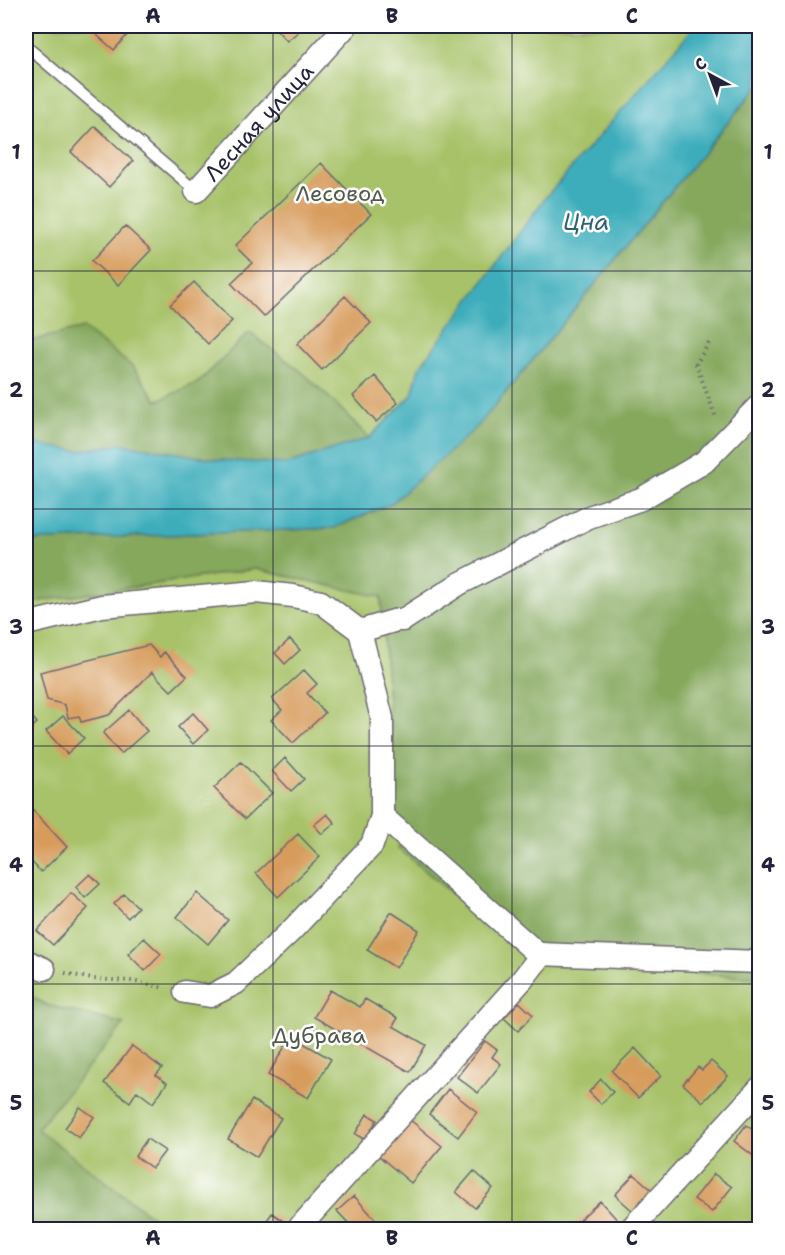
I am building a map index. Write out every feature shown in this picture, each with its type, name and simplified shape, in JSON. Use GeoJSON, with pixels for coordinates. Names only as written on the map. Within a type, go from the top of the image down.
{"type":"FeatureCollection","features":[{"type":"Feature","properties":{"kind":"street","name":"Лесная улица"},"geometry":{"type":"LineString","coordinates":[[196,191],[346,26]]}},
{"type":"Feature","properties":{"kind":"street"},"geometry":{"type":"LineString","coordinates":[[360,632],[403,620],[452,588],[589,517],[641,499],[704,462],[759,405]]}},
{"type":"Feature","properties":{"kind":"street"},"geometry":{"type":"LineString","coordinates":[[26,624],[102,606],[256,592],[321,602],[360,632],[382,718],[382,816],[372,845],[292,930],[236,983],[210,996],[185,992]]}},
{"type":"Feature","properties":{"kind":"street"},"geometry":{"type":"LineString","coordinates":[[382,816],[538,954],[759,962]]}},
{"type":"Feature","properties":{"kind":"street"},"geometry":{"type":"LineString","coordinates":[[297,1230],[522,980],[542,954]]}},
{"type":"Feature","properties":{"kind":"street"},"geometry":{"type":"LineString","coordinates":[[630,1230],[759,1088]]}},
{"type":"Feature","properties":{"kind":"lane"},"geometry":{"type":"LineString","coordinates":[[26,46],[196,191]]}},
{"type":"Feature","properties":{"kind":"path"},"geometry":{"type":"LineString","coordinates":[[710,343],[696,364],[724,441]]}},
{"type":"Feature","properties":{"kind":"path"},"geometry":{"type":"LineString","coordinates":[[35,965],[92,979],[132,981],[185,992]]}},
{"type":"Feature","properties":{"kind":"green space","name":"Лесовод"},"geometry":{"type":"Polygon","coordinates":[[[26,26],[696,26],[546,197],[419,368],[412,395],[369,438],[303,373],[249,333],[199,382],[157,401],[133,367],[27,340],[26,342],[26,26]]]}},
{"type":"Feature","properties":{"kind":"green space"},"geometry":{"type":"Polygon","coordinates":[[[759,85],[759,978],[534,962],[398,848],[381,597],[255,569],[26,603],[26,541],[334,528],[478,426],[759,85]]]}},
{"type":"Feature","properties":{"kind":"green space"},"geometry":{"type":"Polygon","coordinates":[[[83,328],[133,367],[157,401],[199,382],[249,332],[303,373],[369,438],[287,464],[219,460],[122,444],[79,451],[26,443],[26,342],[83,328]]]}},
{"type":"Feature","properties":{"kind":"green space","name":"Дубрава"},"geometry":{"type":"Polygon","coordinates":[[[255,569],[381,597],[398,848],[534,962],[759,978],[759,1229],[168,1229],[36,1129],[123,1024],[46,1005],[26,993],[26,603],[255,569]]]}},
{"type":"Feature","properties":{"kind":"green space"},"geometry":{"type":"Polygon","coordinates":[[[26,993],[46,1005],[124,1024],[37,1129],[168,1229],[26,1229],[26,993]]]}},
{"type":"Feature","properties":{"kind":"water","name":"Цна"},"geometry":{"type":"Polygon","coordinates":[[[695,26],[759,26],[759,85],[478,426],[391,504],[334,528],[26,541],[26,443],[79,451],[122,444],[219,460],[287,464],[369,438],[412,395],[419,368],[546,197],[695,26]]]}},
{"type":"Feature","properties":{"kind":"building"},"geometry":{"type":"Polygon","coordinates":[[[94,26],[135,26],[114,50],[90,29],[94,26]]]}},
{"type":"Feature","properties":{"kind":"building"},"geometry":{"type":"Polygon","coordinates":[[[273,26],[305,26],[287,41],[273,26]]]}},
{"type":"Feature","properties":{"kind":"building"},"geometry":{"type":"Polygon","coordinates":[[[95,126],[133,161],[109,187],[71,152],[95,126]]]}},
{"type":"Feature","properties":{"kind":"building"},"geometry":{"type":"Polygon","coordinates":[[[321,163],[371,214],[264,317],[231,283],[252,263],[235,246],[321,163]]]}},
{"type":"Feature","properties":{"kind":"building"},"geometry":{"type":"Polygon","coordinates":[[[125,226],[151,250],[118,285],[92,261],[125,226]]]}},
{"type":"Feature","properties":{"kind":"building"},"geometry":{"type":"Polygon","coordinates":[[[194,282],[232,321],[208,344],[170,305],[194,282]]]}},
{"type":"Feature","properties":{"kind":"building"},"geometry":{"type":"Polygon","coordinates":[[[345,296],[371,323],[322,370],[297,344],[345,296]]]}},
{"type":"Feature","properties":{"kind":"building"},"geometry":{"type":"Polygon","coordinates":[[[375,376],[398,403],[376,422],[353,396],[375,376]]]}},
{"type":"Feature","properties":{"kind":"building"},"geometry":{"type":"Polygon","coordinates":[[[290,639],[300,650],[285,664],[275,653],[290,639]]]}},
{"type":"Feature","properties":{"kind":"building"},"geometry":{"type":"Polygon","coordinates":[[[149,645],[160,657],[164,652],[187,676],[171,691],[152,672],[109,715],[81,722],[79,716],[68,718],[65,705],[47,700],[40,672],[149,645]]]}},
{"type":"Feature","properties":{"kind":"building"},"geometry":{"type":"Polygon","coordinates":[[[304,670],[317,684],[307,693],[325,713],[293,743],[271,720],[282,710],[272,699],[304,670]]]}},
{"type":"Feature","properties":{"kind":"building"},"geometry":{"type":"Polygon","coordinates":[[[26,710],[37,723],[26,733],[26,710]]]}},
{"type":"Feature","properties":{"kind":"building"},"geometry":{"type":"Polygon","coordinates":[[[129,710],[147,731],[121,754],[103,733],[129,710]]]}},
{"type":"Feature","properties":{"kind":"building"},"geometry":{"type":"Polygon","coordinates":[[[193,713],[208,730],[193,744],[178,727],[193,713]]]}},
{"type":"Feature","properties":{"kind":"building"},"geometry":{"type":"Polygon","coordinates":[[[63,716],[84,738],[67,754],[46,731],[63,716]]]}},
{"type":"Feature","properties":{"kind":"building"},"geometry":{"type":"Polygon","coordinates":[[[285,758],[304,779],[291,791],[272,771],[285,758]]]}},
{"type":"Feature","properties":{"kind":"building"},"geometry":{"type":"Polygon","coordinates":[[[241,762],[272,793],[245,819],[214,788],[241,762]]]}},
{"type":"Feature","properties":{"kind":"building"},"geometry":{"type":"Polygon","coordinates":[[[26,803],[67,847],[41,872],[26,856],[26,803]]]}},
{"type":"Feature","properties":{"kind":"building"},"geometry":{"type":"Polygon","coordinates":[[[327,814],[335,823],[322,834],[314,825],[327,814]]]}},
{"type":"Feature","properties":{"kind":"building"},"geometry":{"type":"Polygon","coordinates":[[[298,834],[320,857],[278,897],[256,873],[298,834]]]}},
{"type":"Feature","properties":{"kind":"building"},"geometry":{"type":"Polygon","coordinates":[[[90,874],[100,884],[85,898],[76,887],[90,874]]]}},
{"type":"Feature","properties":{"kind":"building"},"geometry":{"type":"Polygon","coordinates":[[[71,893],[88,908],[53,945],[37,931],[71,893]]]}},
{"type":"Feature","properties":{"kind":"building"},"geometry":{"type":"Polygon","coordinates":[[[197,893],[228,920],[208,944],[177,917],[197,893]]]}},
{"type":"Feature","properties":{"kind":"building"},"geometry":{"type":"Polygon","coordinates":[[[124,894],[138,907],[128,918],[114,904],[124,894]]]}},
{"type":"Feature","properties":{"kind":"building"},"geometry":{"type":"Polygon","coordinates":[[[391,912],[419,930],[396,968],[367,950],[391,912]]]}},
{"type":"Feature","properties":{"kind":"building"},"geometry":{"type":"Polygon","coordinates":[[[144,938],[161,954],[145,971],[128,954],[144,938]]]}},
{"type":"Feature","properties":{"kind":"building"},"geometry":{"type":"Polygon","coordinates":[[[330,990],[360,1007],[365,999],[398,1018],[393,1026],[426,1045],[410,1072],[314,1017],[330,990]]]}},
{"type":"Feature","properties":{"kind":"building"},"geometry":{"type":"Polygon","coordinates":[[[519,1002],[533,1015],[518,1031],[504,1018],[519,1002]]]}},
{"type":"Feature","properties":{"kind":"building"},"geometry":{"type":"Polygon","coordinates":[[[291,1036],[331,1059],[308,1098],[268,1075],[291,1036]]]}},
{"type":"Feature","properties":{"kind":"building"},"geometry":{"type":"Polygon","coordinates":[[[485,1041],[497,1050],[492,1057],[501,1064],[478,1093],[457,1077],[485,1041]]]}},
{"type":"Feature","properties":{"kind":"building"},"geometry":{"type":"Polygon","coordinates":[[[132,1046],[162,1068],[156,1075],[167,1083],[153,1103],[137,1091],[130,1102],[104,1083],[132,1046]]]}},
{"type":"Feature","properties":{"kind":"building"},"geometry":{"type":"Polygon","coordinates":[[[635,1048],[661,1076],[638,1098],[612,1071],[635,1048]]]}},
{"type":"Feature","properties":{"kind":"building"},"geometry":{"type":"Polygon","coordinates":[[[711,1061],[728,1076],[703,1102],[683,1084],[698,1067],[702,1070],[711,1061]]]}},
{"type":"Feature","properties":{"kind":"building"},"geometry":{"type":"Polygon","coordinates":[[[601,1079],[613,1092],[601,1104],[589,1092],[601,1079]]]}},
{"type":"Feature","properties":{"kind":"building"},"geometry":{"type":"Polygon","coordinates":[[[448,1089],[477,1112],[458,1137],[429,1114],[448,1089]]]}},
{"type":"Feature","properties":{"kind":"building"},"geometry":{"type":"Polygon","coordinates":[[[252,1100],[281,1118],[257,1157],[228,1139],[252,1100]]]}},
{"type":"Feature","properties":{"kind":"building"},"geometry":{"type":"Polygon","coordinates":[[[80,1107],[94,1117],[79,1138],[65,1128],[80,1107]]]}},
{"type":"Feature","properties":{"kind":"building"},"geometry":{"type":"Polygon","coordinates":[[[367,1114],[377,1120],[365,1140],[355,1134],[367,1114]]]}},
{"type":"Feature","properties":{"kind":"building"},"geometry":{"type":"Polygon","coordinates":[[[409,1119],[442,1146],[411,1183],[379,1156],[409,1119]]]}},
{"type":"Feature","properties":{"kind":"building"},"geometry":{"type":"Polygon","coordinates":[[[746,1125],[760,1135],[760,1152],[755,1157],[734,1141],[746,1125]]]}},
{"type":"Feature","properties":{"kind":"building"},"geometry":{"type":"Polygon","coordinates":[[[147,1139],[165,1151],[152,1168],[135,1156],[147,1139]]]}},
{"type":"Feature","properties":{"kind":"building"},"geometry":{"type":"Polygon","coordinates":[[[474,1171],[493,1188],[475,1208],[456,1192],[474,1171]]]}},
{"type":"Feature","properties":{"kind":"building"},"geometry":{"type":"Polygon","coordinates":[[[634,1174],[653,1191],[634,1212],[615,1195],[634,1174]]]}},
{"type":"Feature","properties":{"kind":"building"},"geometry":{"type":"Polygon","coordinates":[[[714,1174],[732,1187],[712,1212],[694,1199],[714,1174]]]}},
{"type":"Feature","properties":{"kind":"building"},"geometry":{"type":"Polygon","coordinates":[[[354,1196],[376,1220],[366,1230],[355,1230],[337,1211],[354,1196]]]}},
{"type":"Feature","properties":{"kind":"building"},"geometry":{"type":"Polygon","coordinates":[[[600,1201],[623,1226],[619,1230],[582,1230],[576,1223],[600,1201]]]}},
{"type":"Feature","properties":{"kind":"building"},"geometry":{"type":"Polygon","coordinates":[[[272,1213],[283,1221],[277,1230],[260,1230],[272,1213]]]}}]}
